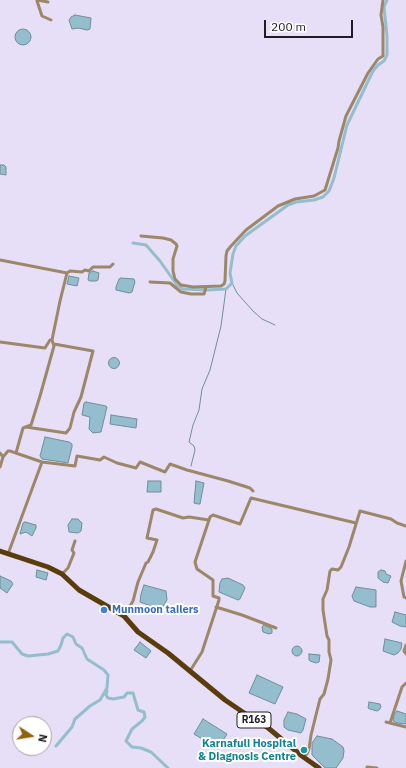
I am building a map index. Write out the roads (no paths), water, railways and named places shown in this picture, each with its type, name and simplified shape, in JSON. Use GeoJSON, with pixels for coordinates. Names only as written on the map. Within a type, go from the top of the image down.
{"type":"FeatureCollection","features":[{"type":"Feature","properties":{"kind":"main road","name":"R163"},"geometry":{"type":"LineString","coordinates":[[0,550],[48,567],[62,574],[78,590],[124,616],[138,632],[168,653],[225,700],[267,727],[319,768]]}},
{"type":"Feature","properties":{"kind":"street"},"geometry":{"type":"LineString","coordinates":[[48,2],[37,0],[42,16],[51,20]]}},
{"type":"Feature","properties":{"kind":"street"},"geometry":{"type":"LineString","coordinates":[[141,236],[163,238],[171,240],[176,244],[177,246],[173,259],[175,279],[181,285],[187,287],[221,286],[224,284],[226,276],[227,251],[237,239],[278,206],[295,199],[314,196],[325,190],[346,116],[368,73],[378,59],[383,56],[383,27],[381,15],[383,0]]}},
{"type":"Feature","properties":{"kind":"street"},"geometry":{"type":"LineString","coordinates":[[0,260],[67,273],[82,272],[85,270],[88,271],[93,267],[110,267],[113,264]]}},
{"type":"Feature","properties":{"kind":"street"},"geometry":{"type":"LineString","coordinates":[[16,453],[23,428],[31,425],[54,346],[53,342],[60,301],[67,273]]}},
{"type":"Feature","properties":{"kind":"street"},"geometry":{"type":"LineString","coordinates":[[150,282],[170,283],[181,292],[191,294],[206,293],[206,287]]}},
{"type":"Feature","properties":{"kind":"street"},"geometry":{"type":"LineString","coordinates":[[0,342],[45,348],[50,341],[93,351],[82,397],[74,412],[70,428],[66,433],[25,427]]}},
{"type":"Feature","properties":{"kind":"street"},"geometry":{"type":"LineString","coordinates":[[0,467],[3,457],[8,451],[42,462],[75,466],[77,456],[100,460],[104,457],[117,463],[136,468],[140,462],[165,472],[170,464],[187,470],[228,480],[250,488],[253,491]]}},
{"type":"Feature","properties":{"kind":"street"},"geometry":{"type":"LineString","coordinates":[[0,453],[3,457]]}},
{"type":"Feature","properties":{"kind":"street"},"geometry":{"type":"LineString","coordinates":[[8,554],[42,462]]}},
{"type":"Feature","properties":{"kind":"street"},"geometry":{"type":"LineString","coordinates":[[190,671],[202,652],[219,600],[219,598],[213,596],[213,580],[196,569],[195,562],[210,517],[213,515],[240,524],[251,498],[356,523]]}},
{"type":"Feature","properties":{"kind":"street"},"geometry":{"type":"LineString","coordinates":[[124,616],[133,601],[138,582],[146,563],[153,552],[157,540],[147,538],[154,510],[156,509],[182,518],[189,516],[209,520]]}},
{"type":"Feature","properties":{"kind":"street"},"geometry":{"type":"LineString","coordinates":[[302,756],[307,754],[309,749],[320,698],[324,694],[332,660],[329,652],[329,640],[323,610],[323,600],[327,590],[330,571],[332,569],[338,570],[342,567],[361,511],[391,519],[406,526]]}},
{"type":"Feature","properties":{"kind":"street"},"geometry":{"type":"LineString","coordinates":[[62,574],[68,568],[74,553],[72,550],[75,541]]}},
{"type":"Feature","properties":{"kind":"street"},"geometry":{"type":"LineString","coordinates":[[406,561],[401,580],[404,597],[406,598]]}},
{"type":"Feature","properties":{"kind":"street"},"geometry":{"type":"LineString","coordinates":[[216,607],[276,628]]}},
{"type":"Feature","properties":{"kind":"street"},"geometry":{"type":"LineString","coordinates":[[406,645],[404,652],[406,654]]}},
{"type":"Feature","properties":{"kind":"street"},"geometry":{"type":"LineString","coordinates":[[406,683],[402,687],[388,723],[406,727]]}},
{"type":"Feature","properties":{"kind":"street"},"geometry":{"type":"LineString","coordinates":[[368,767],[377,768]]}},
{"type":"Feature","properties":{"kind":"water"},"geometry":{"type":"Polygon","coordinates":[[[75,15],[91,18],[90,29],[72,29],[69,20],[75,15]]]}},
{"type":"Feature","properties":{"kind":"water"},"geometry":{"type":"Polygon","coordinates":[[[23,29],[29,31],[31,37],[29,43],[23,45],[17,43],[15,37],[17,31],[23,29]]]}},
{"type":"Feature","properties":{"kind":"water"},"geometry":{"type":"Polygon","coordinates":[[[0,165],[4,165],[6,167],[6,175],[0,174],[0,165]]]}},
{"type":"Feature","properties":{"kind":"water"},"geometry":{"type":"Polygon","coordinates":[[[93,271],[99,273],[98,280],[90,281],[88,280],[89,273],[93,271]]]}},
{"type":"Feature","properties":{"kind":"water"},"geometry":{"type":"Polygon","coordinates":[[[69,276],[79,278],[77,286],[67,284],[69,276]]]}},
{"type":"Feature","properties":{"kind":"water"},"geometry":{"type":"Polygon","coordinates":[[[119,279],[134,279],[135,282],[132,292],[129,293],[116,290],[119,279]]]}},
{"type":"Feature","properties":{"kind":"water"},"geometry":{"type":"Polygon","coordinates":[[[112,358],[116,358],[118,359],[118,367],[112,368],[109,365],[109,361],[112,358]]]}},
{"type":"Feature","properties":{"kind":"water"},"geometry":{"type":"Polygon","coordinates":[[[86,402],[107,407],[101,432],[93,433],[89,429],[90,417],[82,415],[84,403],[86,402]]]}},
{"type":"Feature","properties":{"kind":"water"},"geometry":{"type":"Polygon","coordinates":[[[111,415],[137,419],[136,428],[110,424],[111,415]]]}},
{"type":"Feature","properties":{"kind":"water"},"geometry":{"type":"Polygon","coordinates":[[[45,437],[72,444],[68,463],[42,459],[40,456],[45,437]]]}},
{"type":"Feature","properties":{"kind":"water"},"geometry":{"type":"Polygon","coordinates":[[[148,481],[161,481],[161,492],[147,492],[148,481]]]}},
{"type":"Feature","properties":{"kind":"water"},"geometry":{"type":"Polygon","coordinates":[[[196,481],[204,483],[200,504],[194,503],[196,481]]]}},
{"type":"Feature","properties":{"kind":"water"},"geometry":{"type":"Polygon","coordinates":[[[72,519],[78,519],[82,523],[81,531],[78,533],[69,532],[68,525],[72,519]]]}},
{"type":"Feature","properties":{"kind":"water"},"geometry":{"type":"Polygon","coordinates":[[[25,522],[36,525],[32,536],[26,532],[20,534],[23,523],[25,522]]]}},
{"type":"Feature","properties":{"kind":"water"},"geometry":{"type":"Polygon","coordinates":[[[37,570],[48,573],[46,580],[36,577],[37,570]]]}},
{"type":"Feature","properties":{"kind":"water"},"geometry":{"type":"Polygon","coordinates":[[[381,570],[385,571],[386,574],[391,576],[388,583],[383,582],[378,578],[378,572],[381,570]]]}},
{"type":"Feature","properties":{"kind":"water"},"geometry":{"type":"Polygon","coordinates":[[[0,576],[11,581],[13,584],[7,593],[0,588],[0,576]]]}},
{"type":"Feature","properties":{"kind":"water"},"geometry":{"type":"Polygon","coordinates":[[[228,578],[243,585],[245,588],[240,599],[238,600],[219,592],[222,579],[228,578]]]}},
{"type":"Feature","properties":{"kind":"water"},"geometry":{"type":"Polygon","coordinates":[[[144,585],[166,591],[167,600],[162,608],[156,608],[140,602],[144,585]]]}},
{"type":"Feature","properties":{"kind":"water"},"geometry":{"type":"Polygon","coordinates":[[[356,587],[376,590],[376,607],[370,607],[354,601],[352,596],[356,587]]]}},
{"type":"Feature","properties":{"kind":"water"},"geometry":{"type":"Polygon","coordinates":[[[395,612],[406,615],[406,627],[392,622],[395,612]]]}},
{"type":"Feature","properties":{"kind":"water"},"geometry":{"type":"Polygon","coordinates":[[[264,625],[272,629],[272,633],[269,634],[263,632],[262,627],[264,625]]]}},
{"type":"Feature","properties":{"kind":"water"},"geometry":{"type":"Polygon","coordinates":[[[385,639],[402,643],[401,649],[398,653],[394,655],[383,651],[385,639]]]}},
{"type":"Feature","properties":{"kind":"water"},"geometry":{"type":"Polygon","coordinates":[[[140,642],[151,651],[146,658],[134,650],[140,642]]]}},
{"type":"Feature","properties":{"kind":"water"},"geometry":{"type":"Polygon","coordinates":[[[295,646],[299,646],[302,651],[299,656],[295,656],[292,653],[292,649],[295,646]]]}},
{"type":"Feature","properties":{"kind":"water"},"geometry":{"type":"Polygon","coordinates":[[[309,654],[320,655],[319,662],[316,663],[310,661],[309,654]]]}},
{"type":"Feature","properties":{"kind":"water"},"geometry":{"type":"Polygon","coordinates":[[[257,675],[283,687],[275,704],[249,693],[257,675]]]}},
{"type":"Feature","properties":{"kind":"water"},"geometry":{"type":"Polygon","coordinates":[[[369,702],[380,704],[381,707],[377,711],[370,709],[368,708],[369,702]]]}},
{"type":"Feature","properties":{"kind":"water"},"geometry":{"type":"Polygon","coordinates":[[[397,711],[406,714],[406,724],[393,721],[394,715],[397,711]]]}},
{"type":"Feature","properties":{"kind":"water"},"geometry":{"type":"Polygon","coordinates":[[[288,712],[297,714],[306,719],[301,733],[288,730],[284,727],[284,720],[288,712]]]}},
{"type":"Feature","properties":{"kind":"water"},"geometry":{"type":"Polygon","coordinates":[[[203,719],[227,734],[218,749],[194,734],[203,719]]]}},
{"type":"Feature","properties":{"kind":"water"},"geometry":{"type":"Polygon","coordinates":[[[317,736],[332,739],[343,747],[343,758],[336,768],[325,768],[312,755],[312,743],[317,736]]]}},
{"type":"Feature","properties":{"kind":"waterway"},"geometry":{"type":"LineString","coordinates":[[133,243],[146,245],[160,261],[177,285],[183,289],[226,289],[232,283],[230,273],[233,254],[236,246],[245,236],[288,205],[323,197],[329,191],[334,178],[347,125],[373,71],[384,61],[387,55],[384,7],[387,0]]}},
{"type":"Feature","properties":{"kind":"waterway"},"geometry":{"type":"LineString","coordinates":[[232,283],[237,293],[253,311],[262,319],[275,325]]}},
{"type":"Feature","properties":{"kind":"waterway"},"geometry":{"type":"LineString","coordinates":[[191,466],[195,450],[194,446],[189,442],[193,425],[199,410],[202,389],[210,370],[221,326],[226,289]]}},
{"type":"Feature","properties":{"kind":"waterway"},"geometry":{"type":"LineString","coordinates":[[0,642],[12,642],[22,654],[28,656],[48,654],[58,651],[63,638],[67,634],[73,637],[76,644],[82,648],[87,659],[104,670],[108,675],[107,688],[100,700],[90,706],[75,719],[72,727],[56,746]]}},
{"type":"Feature","properties":{"kind":"waterway"},"geometry":{"type":"LineString","coordinates":[[107,691],[106,695],[108,698],[113,699],[124,697],[127,693],[133,693],[138,710],[144,712],[145,717],[132,729],[126,741],[132,747],[141,748],[151,752],[168,768]]}},
{"type":"Feature","properties":{"kind":"place","name":"Munmoon tailers"},"geometry":{"type":"Point","coordinates":[104,610]}},
{"type":"Feature","properties":{"kind":"place","name":"Karnafuli Hospital & Diagnosis Centre"},"geometry":{"type":"Point","coordinates":[304,750]}}]}
